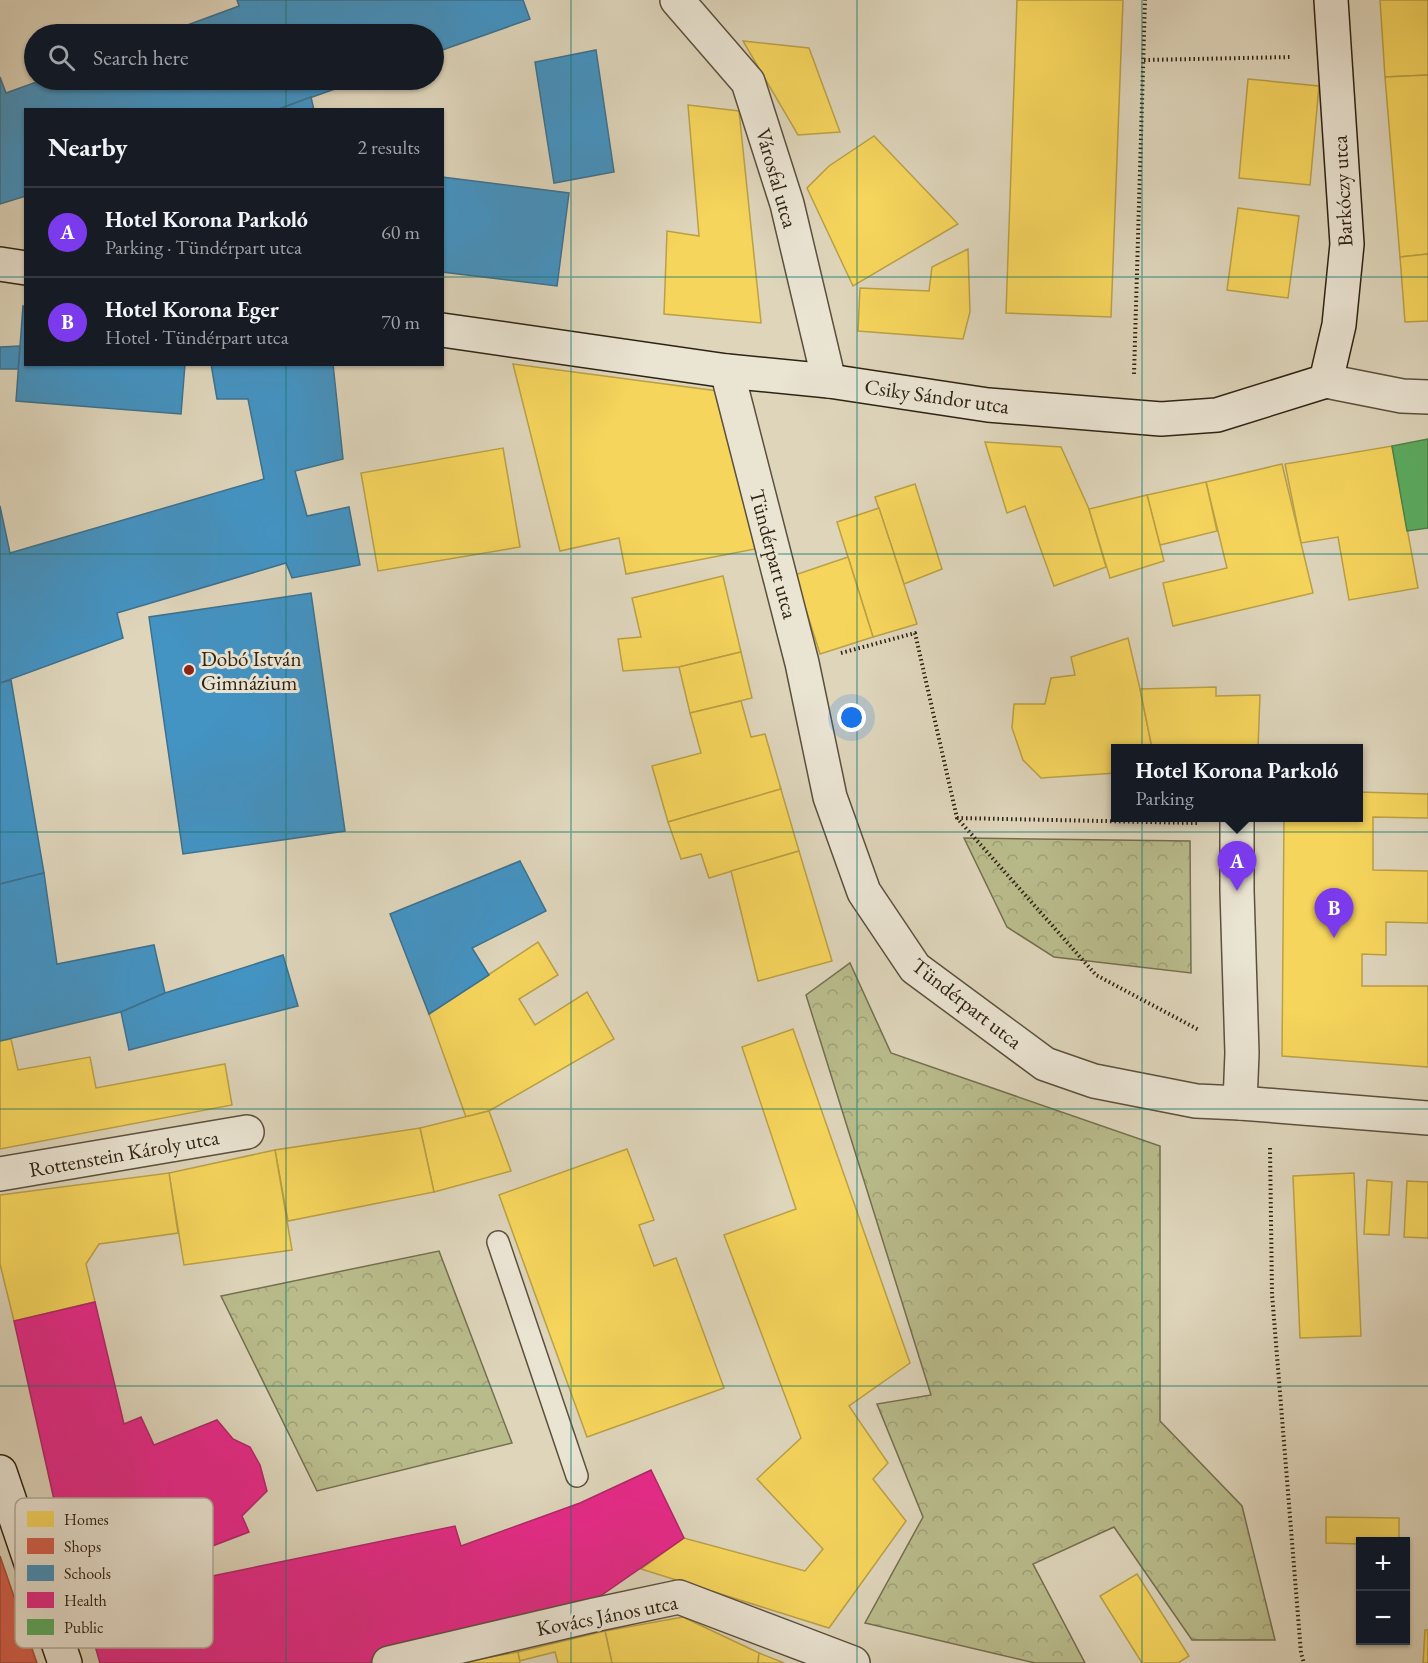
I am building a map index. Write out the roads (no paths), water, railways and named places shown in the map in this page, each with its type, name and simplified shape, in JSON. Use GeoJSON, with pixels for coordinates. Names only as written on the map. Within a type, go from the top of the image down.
{"type":"FeatureCollection","features":[{"type":"Feature","properties":{"kind":"street","name":"Városfal utca"},"geometry":{"type":"LineString","coordinates":[[676,0],[748,82],[787,204],[829,381]]}},
{"type":"Feature","properties":{"kind":"street","name":"Barkóczy utca"},"geometry":{"type":"LineString","coordinates":[[1326,381],[1339,325],[1347,244],[1331,0]]}},
{"type":"Feature","properties":{"kind":"street"},"geometry":{"type":"LineString","coordinates":[[0,264],[24,268]]}},
{"type":"Feature","properties":{"kind":"street","name":"Csiky Sándor utca"},"geometry":{"type":"LineString","coordinates":[[444,330],[727,371],[829,381],[988,405],[1161,419],[1217,415],[1326,381],[1402,396],[1428,397]]}},
{"type":"Feature","properties":{"kind":"street","name":"Tündérpart utca"},"geometry":{"type":"LineString","coordinates":[[727,371],[802,663],[830,797],[864,892],[915,968],[1045,1064],[1094,1081],[1196,1101],[1428,1118]]}},
{"type":"Feature","properties":{"kind":"street"},"geometry":{"type":"LineString","coordinates":[[1237,822],[1242,1053],[1255,1104]]}},
{"type":"Feature","properties":{"kind":"street","name":"Rottenstein Károly utca"},"geometry":{"type":"LineString","coordinates":[[0,1174],[247,1132]]}},
{"type":"Feature","properties":{"kind":"street"},"geometry":{"type":"LineString","coordinates":[[0,1472],[15,1515]]}},
{"type":"Feature","properties":{"kind":"street","name":"Kovács János utca"},"geometry":{"type":"LineString","coordinates":[[389,1663],[679,1597],[853,1663]]}},
{"type":"Feature","properties":{"kind":"street"},"geometry":{"type":"LineString","coordinates":[[61,1648],[66,1663]]}},
{"type":"Feature","properties":{"kind":"lane"},"geometry":{"type":"LineString","coordinates":[[498,1242],[577,1476]]}},
{"type":"Feature","properties":{"kind":"place","name":"Dobó István Gimnázium"},"geometry":{"type":"Point","coordinates":[189,670]}},
{"type":"Feature","properties":{"kind":"place","name":"Hotel Korona Parkoló"},"geometry":{"type":"Point","coordinates":[1237,891]}},
{"type":"Feature","properties":{"kind":"place","name":"Hotel Korona Eger"},"geometry":{"type":"Point","coordinates":[1334,938]}}]}
